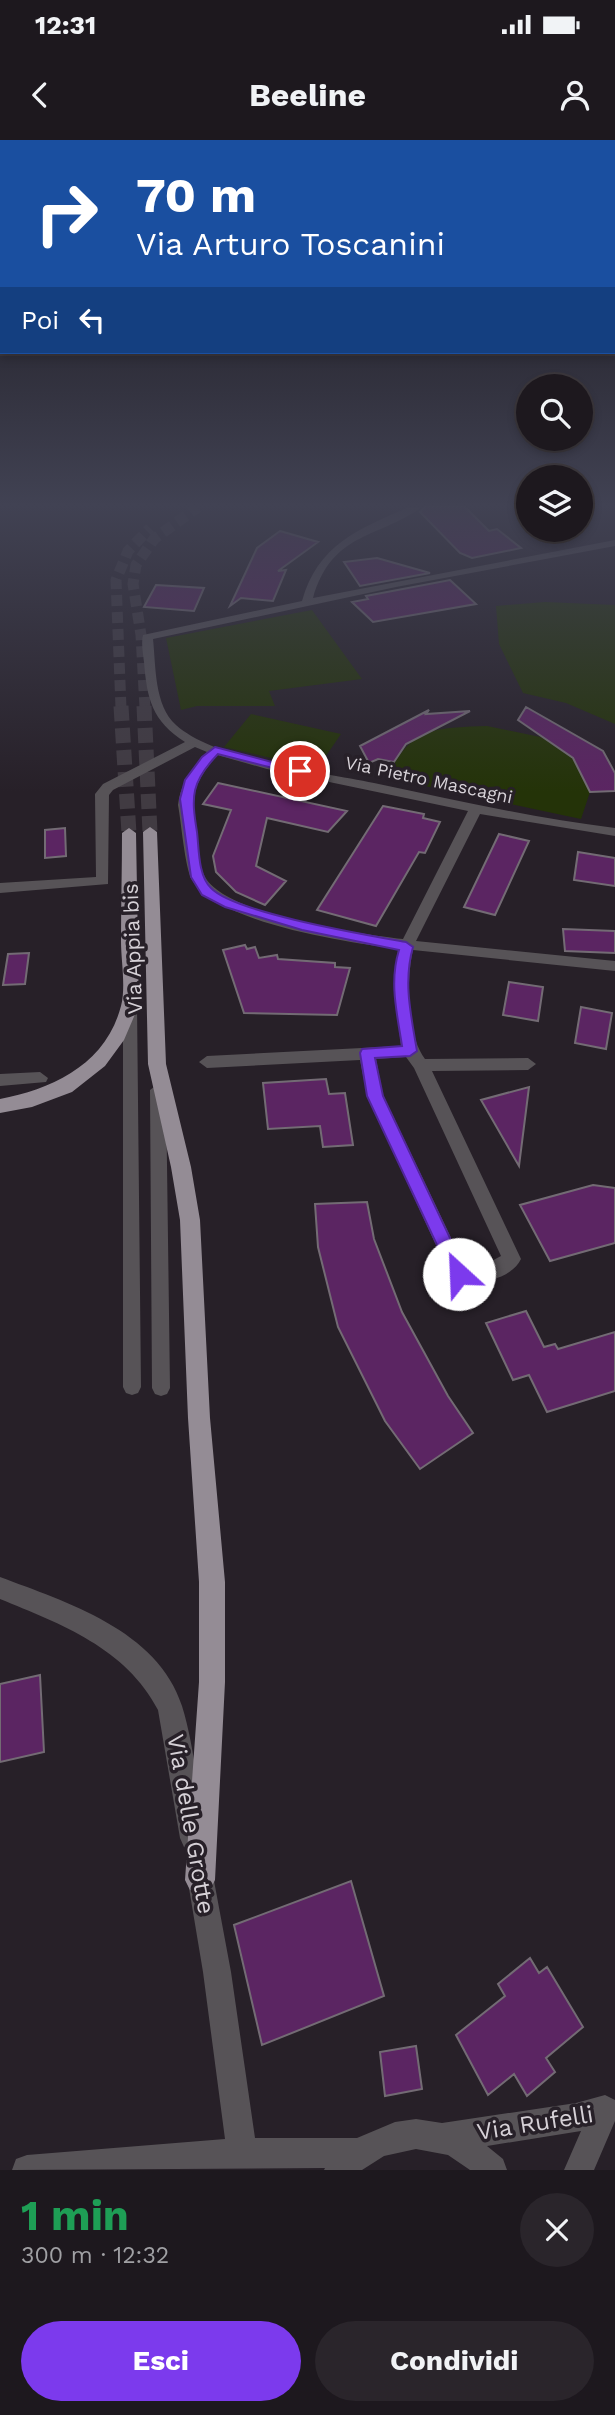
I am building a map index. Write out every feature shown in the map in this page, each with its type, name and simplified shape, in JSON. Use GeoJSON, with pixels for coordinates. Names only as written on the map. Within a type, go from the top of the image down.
{"type":"FeatureCollection","features":[{"type":"Feature","properties":{"kind":"highway","name":"Via Appia bis"},"geometry":{"type":"LineString","coordinates":[[150,832],[157,1064],[181,1167],[190,1220],[199,1419],[212,1581],[212,1670],[200,1880]]}},
{"type":"Feature","properties":{"kind":"highway","name":"Via Appia bis"},"geometry":{"type":"LineString","coordinates":[[129,833],[130,1005]]}},
{"type":"Feature","properties":{"kind":"highway"},"geometry":{"type":"LineString","coordinates":[[0,1106],[49,1095],[75,1081],[110,1048],[130,1005]]}},
{"type":"Feature","properties":{"kind":"street"},"geometry":{"type":"LineString","coordinates":[[306,604],[316,602]]}},
{"type":"Feature","properties":{"kind":"street","name":"Via Pietro Mascagni"},"geometry":{"type":"LineString","coordinates":[[306,604],[147,637],[157,707],[170,726],[194,742],[215,750],[476,808],[615,832]]}},
{"type":"Feature","properties":{"kind":"street"},"geometry":{"type":"LineString","coordinates":[[0,888],[103,881],[102,794],[108,788],[194,742]]}},
{"type":"Feature","properties":{"kind":"street"},"geometry":{"type":"LineString","coordinates":[[215,750],[191,780],[186,799],[196,874],[207,892],[222,901],[287,922],[406,947],[615,966]]}},
{"type":"Feature","properties":{"kind":"street"},"geometry":{"type":"LineString","coordinates":[[367,1053],[375,1096],[459,1274],[472,1277],[503,1266],[512,1259],[416,1058],[401,999],[401,967],[406,947],[476,808]]}},
{"type":"Feature","properties":{"kind":"street"},"geometry":{"type":"LineString","coordinates":[[207,1062],[367,1053],[528,1064]]}},
{"type":"Feature","properties":{"kind":"street"},"geometry":{"type":"LineString","coordinates":[[0,1080],[40,1078]]}},
{"type":"Feature","properties":{"kind":"street","name":"Via delle Grotte"},"geometry":{"type":"LineString","coordinates":[[0,1587],[65,1615],[121,1646],[165,1693],[176,1729],[200,1880],[252,2162]]}},
{"type":"Feature","properties":{"kind":"street","name":"Via Rufelli"},"geometry":{"type":"LineString","coordinates":[[444,2137],[576,2118],[610,2103]]}},
{"type":"Feature","properties":{"kind":"street","name":"Via Rufelli"},"geometry":{"type":"LineString","coordinates":[[579,2170],[610,2103]]}},
{"type":"Feature","properties":{"kind":"street"},"geometry":{"type":"LineString","coordinates":[[27,2170],[348,2161],[384,2138],[414,2133],[444,2137],[482,2159],[492,2170]]}},
{"type":"Feature","properties":{"kind":"lane"},"geometry":{"type":"LineString","coordinates":[[130,1005],[132,1387]]}},
{"type":"Feature","properties":{"kind":"lane"},"geometry":{"type":"LineString","coordinates":[[157,1064],[161,1388]]}},
{"type":"Feature","properties":{"kind":"green space"},"geometry":{"type":"Polygon","coordinates":[[[545,602],[615,605],[615,724],[566,703],[523,693],[499,644],[496,606],[545,602]]]}},
{"type":"Feature","properties":{"kind":"green space"},"geometry":{"type":"Polygon","coordinates":[[[312,610],[362,679],[269,691],[275,706],[197,706],[181,710],[166,638],[312,610]]]}},
{"type":"Feature","properties":{"kind":"green space"},"geometry":{"type":"Polygon","coordinates":[[[251,714],[341,734],[317,769],[224,747],[251,714]]]}},
{"type":"Feature","properties":{"kind":"green space"},"geometry":{"type":"Polygon","coordinates":[[[487,726],[545,738],[573,758],[590,792],[581,819],[387,778],[405,748],[426,733],[487,726]]]}},
{"type":"Feature","properties":{"kind":"building"},"geometry":{"type":"Polygon","coordinates":[[[147,602],[198,602],[194,611],[144,607],[147,602]]]}},
{"type":"Feature","properties":{"kind":"building"},"geometry":{"type":"Polygon","coordinates":[[[352,602],[474,602],[476,604],[373,622],[352,602]]]}},
{"type":"Feature","properties":{"kind":"building"},"geometry":{"type":"Polygon","coordinates":[[[526,707],[603,751],[615,773],[615,791],[590,792],[573,758],[518,720],[526,707]]]}},
{"type":"Feature","properties":{"kind":"building"},"geometry":{"type":"Polygon","coordinates":[[[429,710],[426,714],[470,711],[406,744],[394,762],[378,759],[369,763],[360,746],[429,710]]]}},
{"type":"Feature","properties":{"kind":"building"},"geometry":{"type":"Polygon","coordinates":[[[218,783],[347,811],[328,832],[267,818],[256,866],[286,881],[265,905],[236,892],[216,872],[213,856],[231,810],[203,804],[218,783]]]}},
{"type":"Feature","properties":{"kind":"building"},"geometry":{"type":"Polygon","coordinates":[[[383,806],[424,814],[423,818],[440,822],[425,853],[419,852],[376,926],[317,910],[383,806]]]}},
{"type":"Feature","properties":{"kind":"building"},"geometry":{"type":"Polygon","coordinates":[[[65,828],[66,856],[45,858],[45,830],[65,828]]]}},
{"type":"Feature","properties":{"kind":"building"},"geometry":{"type":"Polygon","coordinates":[[[499,834],[529,841],[495,915],[464,907],[499,834]]]}},
{"type":"Feature","properties":{"kind":"building"},"geometry":{"type":"Polygon","coordinates":[[[578,852],[615,858],[615,886],[574,880],[578,852]]]}},
{"type":"Feature","properties":{"kind":"building"},"geometry":{"type":"Polygon","coordinates":[[[563,929],[615,931],[615,953],[565,951],[563,929]]]}},
{"type":"Feature","properties":{"kind":"building"},"geometry":{"type":"Polygon","coordinates":[[[245,945],[247,949],[255,947],[259,958],[277,955],[278,959],[335,963],[335,967],[350,968],[337,1015],[244,1013],[223,950],[245,945]]]}},
{"type":"Feature","properties":{"kind":"building"},"geometry":{"type":"Polygon","coordinates":[[[29,953],[25,984],[3,985],[8,954],[29,953]]]}},
{"type":"Feature","properties":{"kind":"building"},"geometry":{"type":"Polygon","coordinates":[[[509,982],[543,987],[538,1021],[503,1015],[509,982]]]}},
{"type":"Feature","properties":{"kind":"building"},"geometry":{"type":"Polygon","coordinates":[[[581,1007],[612,1013],[606,1049],[575,1043],[581,1007]]]}},
{"type":"Feature","properties":{"kind":"building"},"geometry":{"type":"Polygon","coordinates":[[[326,1079],[329,1094],[345,1093],[353,1145],[323,1147],[320,1126],[268,1129],[263,1083],[326,1079]]]}},
{"type":"Feature","properties":{"kind":"building"},"geometry":{"type":"Polygon","coordinates":[[[529,1087],[519,1166],[481,1100],[529,1087]]]}},
{"type":"Feature","properties":{"kind":"building"},"geometry":{"type":"Polygon","coordinates":[[[593,1185],[615,1188],[615,1243],[550,1261],[520,1205],[593,1185]]]}},
{"type":"Feature","properties":{"kind":"building"},"geometry":{"type":"Polygon","coordinates":[[[367,1202],[374,1239],[402,1312],[448,1396],[473,1433],[420,1469],[385,1421],[338,1327],[318,1247],[315,1204],[367,1202]]]}},
{"type":"Feature","properties":{"kind":"building"},"geometry":{"type":"Polygon","coordinates":[[[526,1311],[544,1347],[555,1344],[558,1349],[615,1332],[615,1391],[547,1412],[529,1375],[513,1380],[486,1323],[526,1311]]]}},
{"type":"Feature","properties":{"kind":"building"},"geometry":{"type":"Polygon","coordinates":[[[40,1675],[44,1752],[0,1762],[0,1684],[40,1675]]]}},
{"type":"Feature","properties":{"kind":"building"},"geometry":{"type":"Polygon","coordinates":[[[351,1881],[384,1996],[262,2045],[234,1925],[351,1881]]]}},
{"type":"Feature","properties":{"kind":"building"},"geometry":{"type":"Polygon","coordinates":[[[530,1958],[539,1973],[547,1967],[583,2027],[546,2058],[555,2072],[527,2096],[514,2074],[488,2095],[456,2035],[505,1996],[498,1984],[530,1958]]]}},
{"type":"Feature","properties":{"kind":"building"},"geometry":{"type":"Polygon","coordinates":[[[416,2046],[422,2089],[385,2096],[380,2052],[416,2046]]]}},
{"type":"Feature","properties":{"kind":"tunnel"},"geometry":{"type":"LineString","coordinates":[[117,602],[121,708]]}},
{"type":"Feature","properties":{"kind":"tunnel"},"geometry":{"type":"LineString","coordinates":[[136,602],[141,635],[145,708]]}},
{"type":"Feature","properties":{"kind":"tunnel"},"geometry":{"type":"LineString","coordinates":[[121,706],[129,833]]}},
{"type":"Feature","properties":{"kind":"tunnel"},"geometry":{"type":"LineString","coordinates":[[144,706],[150,832]]}},
{"type":"Feature","properties":{"kind":"route"},"geometry":{"type":"LineString","coordinates":[[300,771],[215,750],[206,759],[191,780],[186,793],[197,877],[207,892],[229,904],[307,927],[406,947],[401,967],[401,999],[410,1051],[367,1053],[375,1096],[459,1274]]}}]}
